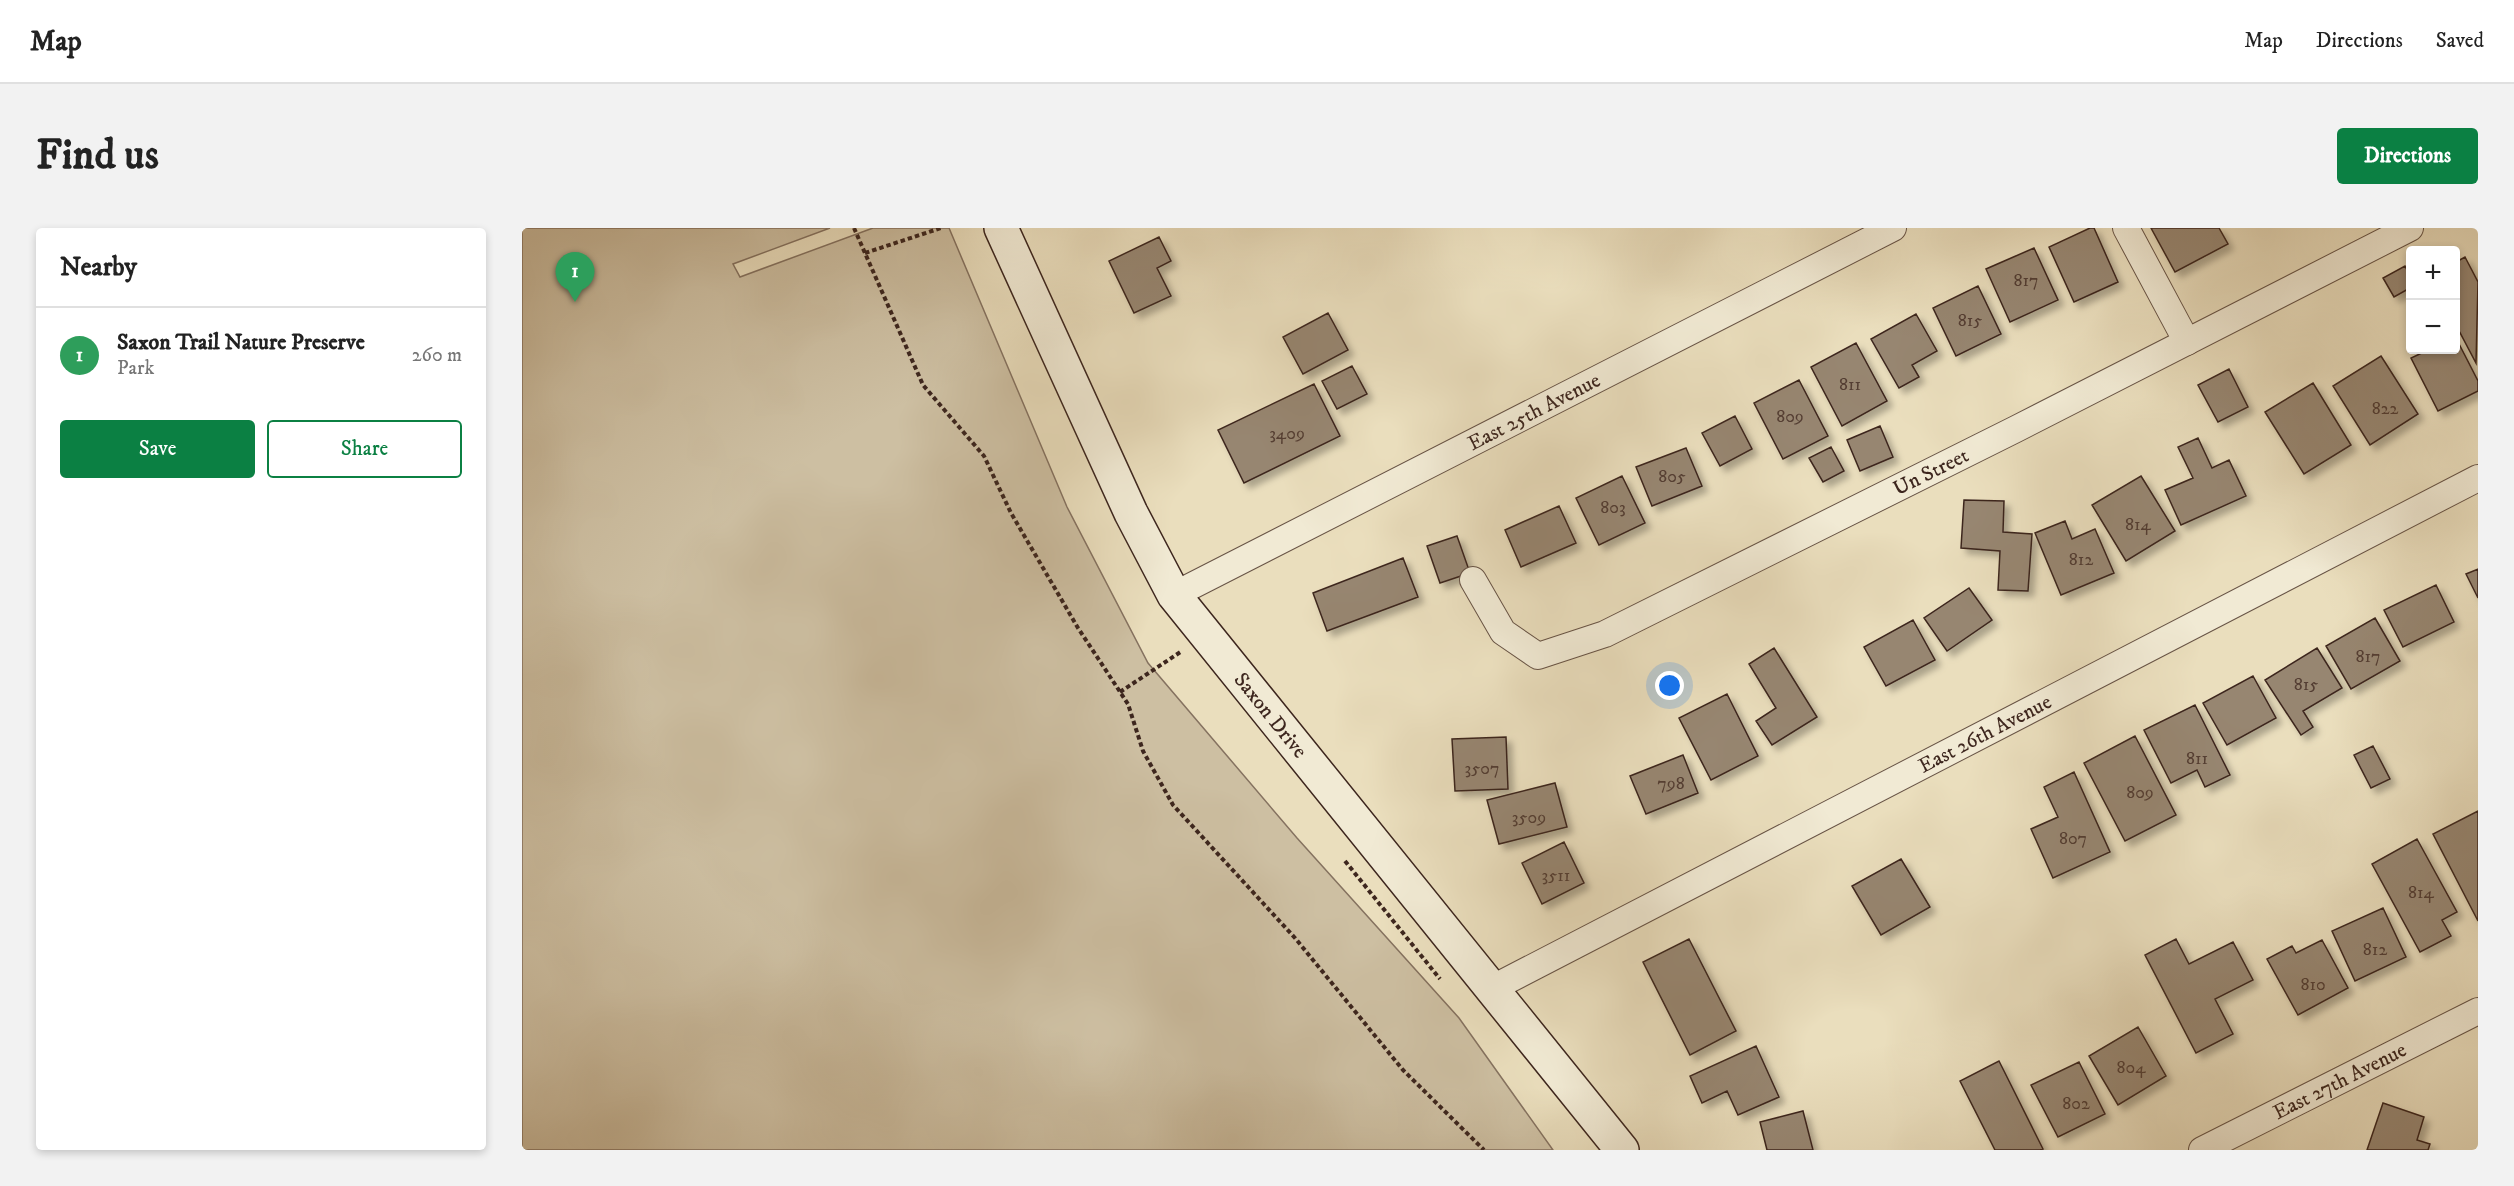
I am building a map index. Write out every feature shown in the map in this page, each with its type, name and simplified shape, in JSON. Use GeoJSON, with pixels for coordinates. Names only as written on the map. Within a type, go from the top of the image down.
{"type":"FeatureCollection","features":[{"type":"Feature","properties":{"kind":"street","name":"Saxon Drive"},"geometry":{"type":"LineString","coordinates":[[1001,228],[1131,513],[1174,595],[1622,1150]]}},
{"type":"Feature","properties":{"kind":"street","name":"East 25th Avenue"},"geometry":{"type":"LineString","coordinates":[[1174,595],[1893,228]]}},
{"type":"Feature","properties":{"kind":"street"},"geometry":{"type":"LineString","coordinates":[[2126,228],[2187,342]]}},
{"type":"Feature","properties":{"kind":"street","name":"Un Street"},"geometry":{"type":"LineString","coordinates":[[1473,580],[1503,632],[1538,656],[1605,634],[2410,228]]}},
{"type":"Feature","properties":{"kind":"street","name":"East 26th Avenue"},"geometry":{"type":"LineString","coordinates":[[1491,989],[2306,565],[2478,478]]}},
{"type":"Feature","properties":{"kind":"street","name":"East 27th Avenue"},"geometry":{"type":"LineString","coordinates":[[2202,1150],[2478,1011]]}},
{"type":"Feature","properties":{"kind":"path"},"geometry":{"type":"LineString","coordinates":[[854,228],[923,385],[984,456],[1011,513],[1078,628],[1128,704],[1143,751],[1173,805],[1295,938],[1403,1070],[1484,1150]]}},
{"type":"Feature","properties":{"kind":"path"},"geometry":{"type":"LineString","coordinates":[[865,252],[941,228]]}},
{"type":"Feature","properties":{"kind":"path"},"geometry":{"type":"LineString","coordinates":[[1120,692],[1186,648]]}},
{"type":"Feature","properties":{"kind":"shaded area"},"geometry":{"type":"Polygon","coordinates":[[[522,228],[830,228],[733,264],[740,277],[873,228],[949,228],[1067,507],[1148,663],[1297,838],[1459,1018],[1553,1150],[522,1150],[522,228]]]}},
{"type":"Feature","properties":{"kind":"building"},"geometry":{"type":"Polygon","coordinates":[[[2094,228],[2118,282],[2074,302],[2049,247],[2094,228]]]}},
{"type":"Feature","properties":{"kind":"building"},"geometry":{"type":"Polygon","coordinates":[[[2151,228],[2219,228],[2228,244],[2175,272],[2151,228]]]}},
{"type":"Feature","properties":{"kind":"building"},"geometry":{"type":"Polygon","coordinates":[[[1159,237],[1171,261],[1157,268],[1171,296],[1134,313],[1109,261],[1159,237]]]}},
{"type":"Feature","properties":{"kind":"building"},"geometry":{"type":"Polygon","coordinates":[[[2034,248],[2058,300],[2010,322],[1986,269],[2034,248]]]}},
{"type":"Feature","properties":{"kind":"building"},"geometry":{"type":"Polygon","coordinates":[[[2465,257],[2478,282],[2476,363],[2460,333],[2460,260],[2465,257]]]}},
{"type":"Feature","properties":{"kind":"building"},"geometry":{"type":"Polygon","coordinates":[[[2405,266],[2406,290],[2394,297],[2383,278],[2405,266]]]}},
{"type":"Feature","properties":{"kind":"building"},"geometry":{"type":"Polygon","coordinates":[[[1978,286],[2001,334],[1956,356],[1933,308],[1978,286]]]}},
{"type":"Feature","properties":{"kind":"building"},"geometry":{"type":"Polygon","coordinates":[[[1328,313],[1348,350],[1303,374],[1283,337],[1328,313]]]}},
{"type":"Feature","properties":{"kind":"building"},"geometry":{"type":"Polygon","coordinates":[[[1916,314],[1937,351],[1912,365],[1919,377],[1899,388],[1871,339],[1916,314]]]}},
{"type":"Feature","properties":{"kind":"building"},"geometry":{"type":"Polygon","coordinates":[[[1856,343],[1887,401],[1842,426],[1811,367],[1856,343]]]}},
{"type":"Feature","properties":{"kind":"building"},"geometry":{"type":"Polygon","coordinates":[[[2460,346],[2478,381],[2478,391],[2438,411],[2411,358],[2420,354],[2460,354],[2460,346]]]}},
{"type":"Feature","properties":{"kind":"building"},"geometry":{"type":"Polygon","coordinates":[[[2381,356],[2418,414],[2370,445],[2333,386],[2381,356]]]}},
{"type":"Feature","properties":{"kind":"building"},"geometry":{"type":"Polygon","coordinates":[[[1352,366],[1367,394],[1337,409],[1322,381],[1352,366]]]}},
{"type":"Feature","properties":{"kind":"building"},"geometry":{"type":"Polygon","coordinates":[[[2229,369],[2248,407],[2218,422],[2198,385],[2229,369]]]}},
{"type":"Feature","properties":{"kind":"building"},"geometry":{"type":"Polygon","coordinates":[[[1799,380],[1828,436],[1783,459],[1754,403],[1799,380]]]}},
{"type":"Feature","properties":{"kind":"building"},"geometry":{"type":"Polygon","coordinates":[[[2313,383],[2351,445],[2304,474],[2265,412],[2313,383]]]}},
{"type":"Feature","properties":{"kind":"building"},"geometry":{"type":"Polygon","coordinates":[[[1314,384],[1340,436],[1244,483],[1218,430],[1314,384]]]}},
{"type":"Feature","properties":{"kind":"building"},"geometry":{"type":"Polygon","coordinates":[[[1735,416],[1752,449],[1720,466],[1702,433],[1735,416]]]}},
{"type":"Feature","properties":{"kind":"building"},"geometry":{"type":"Polygon","coordinates":[[[1880,426],[1893,457],[1860,471],[1847,440],[1880,426]]]}},
{"type":"Feature","properties":{"kind":"building"},"geometry":{"type":"Polygon","coordinates":[[[2198,438],[2212,468],[2229,460],[2246,496],[2181,525],[2165,490],[2193,478],[2178,447],[2198,438]]]}},
{"type":"Feature","properties":{"kind":"building"},"geometry":{"type":"Polygon","coordinates":[[[1831,447],[1844,471],[1823,482],[1809,458],[1831,447]]]}},
{"type":"Feature","properties":{"kind":"building"},"geometry":{"type":"Polygon","coordinates":[[[1686,448],[1702,486],[1652,506],[1636,467],[1686,448]]]}},
{"type":"Feature","properties":{"kind":"building"},"geometry":{"type":"Polygon","coordinates":[[[1622,476],[1645,523],[1599,545],[1576,498],[1622,476]]]}},
{"type":"Feature","properties":{"kind":"building"},"geometry":{"type":"Polygon","coordinates":[[[2141,476],[2175,531],[2126,561],[2092,505],[2141,476]]]}},
{"type":"Feature","properties":{"kind":"building"},"geometry":{"type":"Polygon","coordinates":[[[1964,500],[2004,501],[2003,532],[2032,534],[2028,591],[1998,590],[2000,551],[1961,548],[1964,500]]]}},
{"type":"Feature","properties":{"kind":"building"},"geometry":{"type":"Polygon","coordinates":[[[1559,506],[1576,543],[1521,567],[1505,530],[1559,506]]]}},
{"type":"Feature","properties":{"kind":"building"},"geometry":{"type":"Polygon","coordinates":[[[2065,521],[2072,539],[2095,529],[2114,573],[2061,595],[2035,533],[2065,521]]]}},
{"type":"Feature","properties":{"kind":"building"},"geometry":{"type":"Polygon","coordinates":[[[1457,536],[1470,573],[1440,583],[1427,546],[1457,536]]]}},
{"type":"Feature","properties":{"kind":"building"},"geometry":{"type":"Polygon","coordinates":[[[1403,558],[1418,597],[1327,631],[1313,593],[1403,558]]]}},
{"type":"Feature","properties":{"kind":"building"},"geometry":{"type":"Polygon","coordinates":[[[2478,569],[2478,598],[2466,574],[2478,569]]]}},
{"type":"Feature","properties":{"kind":"building"},"geometry":{"type":"Polygon","coordinates":[[[2436,585],[2454,622],[2403,647],[2384,610],[2436,585]]]}},
{"type":"Feature","properties":{"kind":"building"},"geometry":{"type":"Polygon","coordinates":[[[1969,588],[1992,620],[1947,651],[1924,618],[1969,588]]]}},
{"type":"Feature","properties":{"kind":"building"},"geometry":{"type":"Polygon","coordinates":[[[2375,618],[2400,661],[2351,689],[2326,646],[2375,618]]]}},
{"type":"Feature","properties":{"kind":"building"},"geometry":{"type":"Polygon","coordinates":[[[1913,620],[1935,660],[1886,686],[1864,647],[1913,620]]]}},
{"type":"Feature","properties":{"kind":"building"},"geometry":{"type":"Polygon","coordinates":[[[1774,648],[1817,717],[1772,745],[1756,721],[1776,708],[1749,664],[1774,648]]]}},
{"type":"Feature","properties":{"kind":"building"},"geometry":{"type":"Polygon","coordinates":[[[2317,648],[2342,688],[2303,711],[2313,727],[2301,735],[2265,680],[2317,648]]]}},
{"type":"Feature","properties":{"kind":"building"},"geometry":{"type":"Polygon","coordinates":[[[2253,676],[2276,718],[2227,745],[2203,703],[2253,676]]]}},
{"type":"Feature","properties":{"kind":"building"},"geometry":{"type":"Polygon","coordinates":[[[1727,694],[1758,756],[1711,780],[1679,718],[1727,694]]]}},
{"type":"Feature","properties":{"kind":"building"},"geometry":{"type":"Polygon","coordinates":[[[2195,705],[2230,775],[2205,787],[2197,770],[2171,783],[2144,730],[2195,705]]]}},
{"type":"Feature","properties":{"kind":"building"},"geometry":{"type":"Polygon","coordinates":[[[2135,736],[2176,815],[2125,841],[2084,763],[2135,736]]]}},
{"type":"Feature","properties":{"kind":"building"},"geometry":{"type":"Polygon","coordinates":[[[1506,737],[1508,789],[1455,791],[1452,739],[1506,737]]]}},
{"type":"Feature","properties":{"kind":"building"},"geometry":{"type":"Polygon","coordinates":[[[2373,746],[2390,779],[2371,788],[2354,755],[2373,746]]]}},
{"type":"Feature","properties":{"kind":"building"},"geometry":{"type":"Polygon","coordinates":[[[1683,755],[1698,793],[1646,814],[1630,776],[1683,755]]]}},
{"type":"Feature","properties":{"kind":"building"},"geometry":{"type":"Polygon","coordinates":[[[2074,772],[2110,852],[2053,878],[2031,829],[2058,817],[2044,787],[2074,772]]]}},
{"type":"Feature","properties":{"kind":"building"},"geometry":{"type":"Polygon","coordinates":[[[1555,783],[1567,827],[1499,844],[1487,800],[1555,783]]]}},
{"type":"Feature","properties":{"kind":"building"},"geometry":{"type":"Polygon","coordinates":[[[2478,811],[2478,921],[2433,834],[2478,811]]]}},
{"type":"Feature","properties":{"kind":"building"},"geometry":{"type":"Polygon","coordinates":[[[2417,839],[2457,912],[2442,920],[2451,936],[2420,952],[2372,864],[2417,839]]]}},
{"type":"Feature","properties":{"kind":"building"},"geometry":{"type":"Polygon","coordinates":[[[1564,842],[1584,883],[1542,904],[1522,863],[1564,842]]]}},
{"type":"Feature","properties":{"kind":"building"},"geometry":{"type":"Polygon","coordinates":[[[1901,859],[1930,907],[1881,935],[1852,886],[1901,859]]]}},
{"type":"Feature","properties":{"kind":"building"},"geometry":{"type":"Polygon","coordinates":[[[2383,908],[2406,957],[2355,981],[2332,931],[2383,908]]]}},
{"type":"Feature","properties":{"kind":"building"},"geometry":{"type":"Polygon","coordinates":[[[1689,939],[1736,1031],[1690,1055],[1643,962],[1689,939]]]}},
{"type":"Feature","properties":{"kind":"building"},"geometry":{"type":"Polygon","coordinates":[[[2176,939],[2189,964],[2233,942],[2253,980],[2215,999],[2233,1034],[2196,1053],[2145,955],[2176,939]]]}},
{"type":"Feature","properties":{"kind":"building"},"geometry":{"type":"Polygon","coordinates":[[[2322,940],[2348,988],[2298,1015],[2267,959],[2292,946],[2296,953],[2322,940]]]}},
{"type":"Feature","properties":{"kind":"building"},"geometry":{"type":"Polygon","coordinates":[[[2138,1027],[2166,1076],[2118,1105],[2089,1056],[2138,1027]]]}},
{"type":"Feature","properties":{"kind":"building"},"geometry":{"type":"Polygon","coordinates":[[[1756,1046],[1779,1097],[1738,1115],[1727,1091],[1702,1103],[1690,1076],[1756,1046]]]}},
{"type":"Feature","properties":{"kind":"building"},"geometry":{"type":"Polygon","coordinates":[[[1999,1061],[2043,1149],[1995,1150],[1960,1081],[1999,1061]]]}},
{"type":"Feature","properties":{"kind":"building"},"geometry":{"type":"Polygon","coordinates":[[[2079,1062],[2105,1114],[2058,1137],[2031,1085],[2079,1062]]]}},
{"type":"Feature","properties":{"kind":"building"},"geometry":{"type":"Polygon","coordinates":[[[2383,1103],[2424,1117],[2417,1140],[2430,1144],[2428,1150],[2367,1150],[2383,1103]]]}},
{"type":"Feature","properties":{"kind":"building"},"geometry":{"type":"Polygon","coordinates":[[[1803,1111],[1813,1150],[1767,1150],[1760,1122],[1803,1111]]]}},
{"type":"Feature","properties":{"kind":"place","name":"Saxon Trail Nature Preserve"},"geometry":{"type":"Point","coordinates":[575,302]}}]}
